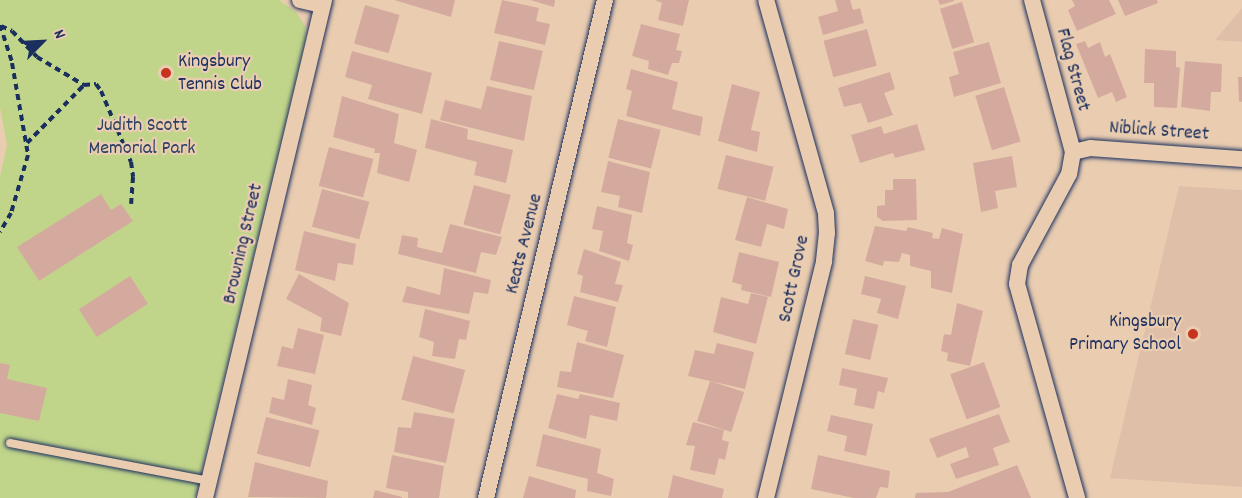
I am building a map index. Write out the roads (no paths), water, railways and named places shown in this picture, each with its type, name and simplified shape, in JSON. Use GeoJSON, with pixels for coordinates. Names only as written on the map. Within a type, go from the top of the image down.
{"type":"FeatureCollection","features":[{"type":"Feature","properties":{"kind":"street"},"geometry":{"type":"LineString","coordinates":[[300,0],[323,2]]}},
{"type":"Feature","properties":{"kind":"street","name":"Keats Avenue"},"geometry":{"type":"LineString","coordinates":[[486,498],[606,0]]}},
{"type":"Feature","properties":{"kind":"street","name":"Scott Grove"},"geometry":{"type":"LineString","coordinates":[[766,0],[826,213],[827,233],[824,261],[766,498]]}},
{"type":"Feature","properties":{"kind":"street","name":"Flag Street"},"geometry":{"type":"LineString","coordinates":[[1032,0],[1073,152]]}},
{"type":"Feature","properties":{"kind":"street","name":"Browning Street"},"geometry":{"type":"LineString","coordinates":[[205,498],[323,2]]}},
{"type":"Feature","properties":{"kind":"street","name":"Niblick Street"},"geometry":{"type":"LineString","coordinates":[[1073,152],[1091,148],[1242,159]]}},
{"type":"Feature","properties":{"kind":"street"},"geometry":{"type":"LineString","coordinates":[[1073,152],[1070,174],[1020,265],[1017,284],[1077,498]]}},
{"type":"Feature","properties":{"kind":"lane"},"geometry":{"type":"LineString","coordinates":[[10,442],[209,481]]}},
{"type":"Feature","properties":{"kind":"place","name":"Kingsbury Tennis Club"},"geometry":{"type":"Point","coordinates":[166,73]}},
{"type":"Feature","properties":{"kind":"place","name":"Kingsbury Primary School"},"geometry":{"type":"Point","coordinates":[1193,334]}},
{"type":"Feature","properties":{"kind":"park label","name":"Judith Scott Memorial Park"},"geometry":{"type":"Point","coordinates":[142,138]}}]}
